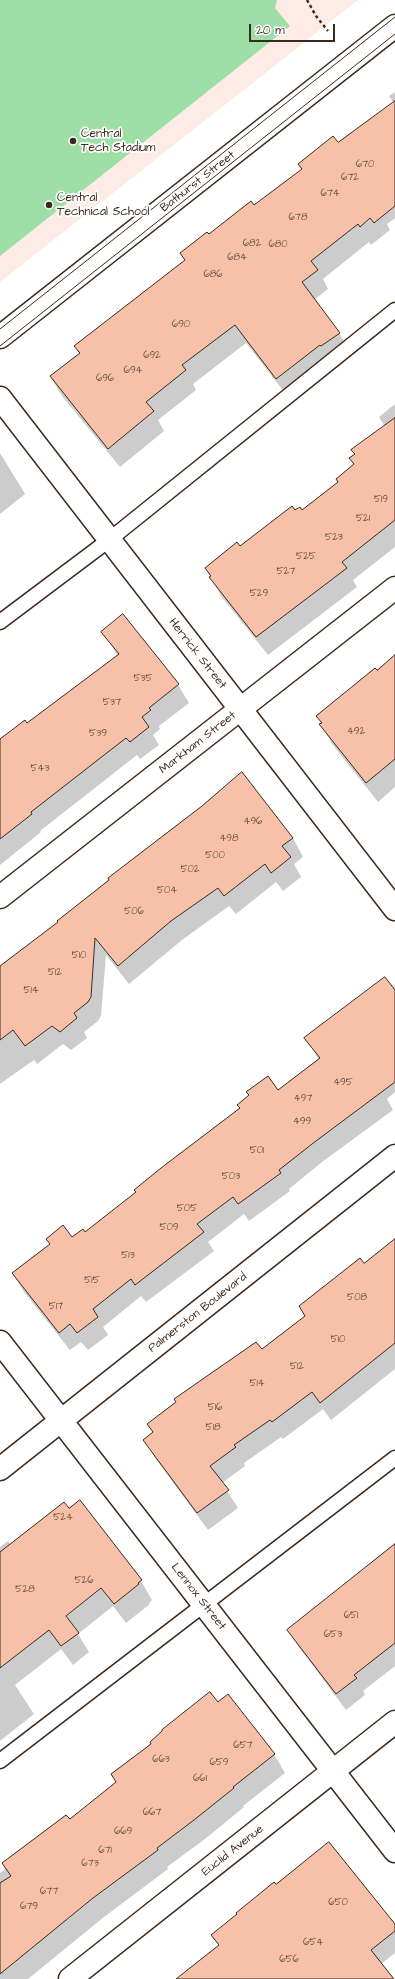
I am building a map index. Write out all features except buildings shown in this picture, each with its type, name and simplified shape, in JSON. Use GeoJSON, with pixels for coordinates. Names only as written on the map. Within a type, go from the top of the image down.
{"type":"FeatureCollection","features":[{"type":"Feature","properties":{"kind":"street","name":"Bathurst Street"},"geometry":{"type":"LineString","coordinates":[[0,337],[395,26]]}},
{"type":"Feature","properties":{"kind":"street","name":"Herrick Street"},"geometry":{"type":"LineString","coordinates":[[0,398],[395,909]]}},
{"type":"Feature","properties":{"kind":"street","name":"Markham Street"},"geometry":{"type":"LineString","coordinates":[[0,897],[395,588]]}},
{"type":"Feature","properties":{"kind":"street","name":"Palmerston Boulevard"},"geometry":{"type":"LineString","coordinates":[[0,1469],[395,1156]]}},
{"type":"Feature","properties":{"kind":"street","name":"Lennox Street"},"geometry":{"type":"LineString","coordinates":[[0,1342],[395,1852]]}},
{"type":"Feature","properties":{"kind":"street","name":"Euclid Avenue"},"geometry":{"type":"LineString","coordinates":[[70,1979],[334,1772],[395,1722]]}},
{"type":"Feature","properties":{"kind":"lane"},"geometry":{"type":"LineString","coordinates":[[0,622],[109,540],[395,310]]}},
{"type":"Feature","properties":{"kind":"lane"},"geometry":{"type":"LineString","coordinates":[[0,1761],[203,1603],[395,1458]]}},
{"type":"Feature","properties":{"kind":"path"},"geometry":{"type":"LineString","coordinates":[[307,0],[316,16],[328,31]]}},
{"type":"Feature","properties":{"kind":"shaded area","name":"Central Tech Stadium"},"geometry":{"type":"Polygon","coordinates":[[[0,0],[358,0],[0,282],[0,0]]]}},
{"type":"Feature","properties":{"kind":"green space","name":"Central Tech Stadium"},"geometry":{"type":"Polygon","coordinates":[[[0,0],[277,0],[275,8],[290,26],[0,256],[0,0]]]}},
{"type":"Feature","properties":{"kind":"tram line"},"geometry":{"type":"LineString","coordinates":[[0,329],[395,17]]}},
{"type":"Feature","properties":{"kind":"tram line"},"geometry":{"type":"LineString","coordinates":[[0,346],[395,34]]}},
{"type":"Feature","properties":{"kind":"place","name":"Central Tech Stadium"},"geometry":{"type":"Point","coordinates":[73,141]}},
{"type":"Feature","properties":{"kind":"place","name":"Central Technical School"},"geometry":{"type":"Point","coordinates":[49,205]}}]}
